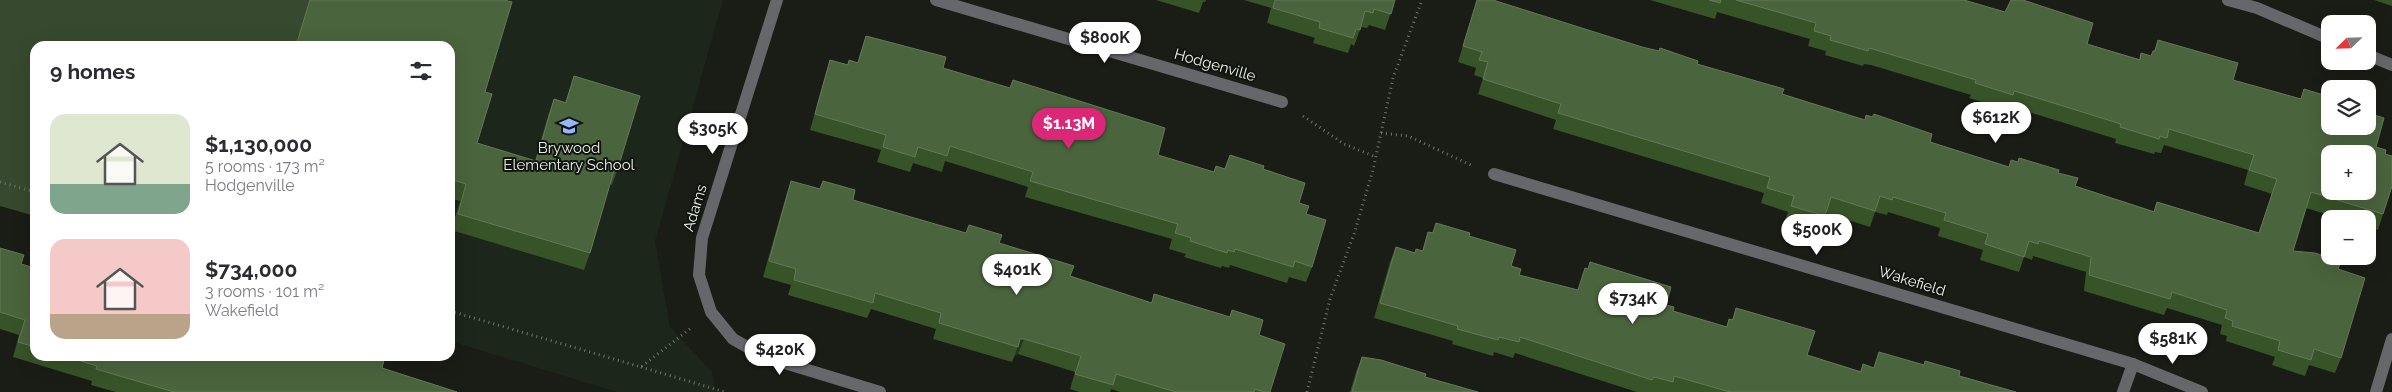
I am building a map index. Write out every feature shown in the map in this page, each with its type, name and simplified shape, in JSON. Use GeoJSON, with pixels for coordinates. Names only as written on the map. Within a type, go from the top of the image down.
{"type":"FeatureCollection","features":[{"type":"Feature","properties":{"kind":"street","name":"Adams"},"geometry":{"type":"LineString","coordinates":[[711,312],[699,275],[702,238],[777,0]]}},
{"type":"Feature","properties":{"kind":"street","name":"Hodgenville"},"geometry":{"type":"LineString","coordinates":[[936,0],[1282,102]]}},
{"type":"Feature","properties":{"kind":"street"},"geometry":{"type":"LineString","coordinates":[[2228,0],[2258,4],[2321,35]]}},
{"type":"Feature","properties":{"kind":"street"},"geometry":{"type":"LineString","coordinates":[[2376,58],[2392,65]]}},
{"type":"Feature","properties":{"kind":"street","name":"Wakefield"},"geometry":{"type":"LineString","coordinates":[[1494,174],[2133,364],[2202,392]]}},
{"type":"Feature","properties":{"kind":"street"},"geometry":{"type":"LineString","coordinates":[[711,312],[734,338],[765,357],[880,392]]}},
{"type":"Feature","properties":{"kind":"street"},"geometry":{"type":"LineString","coordinates":[[2376,392],[2392,340]]}},
{"type":"Feature","properties":{"kind":"street"},"geometry":{"type":"LineString","coordinates":[[2124,392],[2133,364]]}},
{"type":"Feature","properties":{"kind":"path"},"geometry":{"type":"LineString","coordinates":[[1307,392],[1330,299],[1354,234],[1376,157],[1392,78],[1422,0]]}},
{"type":"Feature","properties":{"kind":"path"},"geometry":{"type":"LineString","coordinates":[[1282,102],[1344,144],[1376,157]]}},
{"type":"Feature","properties":{"kind":"path"},"geometry":{"type":"LineString","coordinates":[[1381,133],[1408,136],[1432,149],[1494,174]]}},
{"type":"Feature","properties":{"kind":"path"},"geometry":{"type":"LineString","coordinates":[[0,182],[30,191]]}},
{"type":"Feature","properties":{"kind":"path"},"geometry":{"type":"LineString","coordinates":[[455,312],[725,392]]}},
{"type":"Feature","properties":{"kind":"path"},"geometry":{"type":"LineString","coordinates":[[641,366],[711,312]]}},
{"type":"Feature","properties":{"kind":"shaded area","name":"Brywood Elementary School"},"geometry":{"type":"Polygon","coordinates":[[[0,0],[723,0],[655,241],[670,327],[712,372],[716,392],[617,392],[455,343],[455,41],[30,41],[30,215],[0,206],[0,0]]]}},
{"type":"Feature","properties":{"kind":"green space"},"geometry":{"type":"Polygon","coordinates":[[[0,0],[426,0],[415,41],[30,41],[30,215],[0,206],[0,0]]]}},
{"type":"Feature","properties":{"kind":"building"},"geometry":{"type":"Polygon","coordinates":[[[310,0],[504,0],[512,2],[485,92],[492,94],[477,143],[536,161],[554,99],[566,103],[574,76],[640,96],[618,168],[615,167],[590,253],[458,214],[466,184],[455,181],[455,41],[298,41],[310,0]]]}},
{"type":"Feature","properties":{"kind":"building"},"geometry":{"type":"Polygon","coordinates":[[[1275,0],[1395,0],[1391,14],[1374,9],[1373,13],[1365,11],[1360,30],[1356,29],[1353,38],[1319,28],[1320,22],[1273,8],[1275,0]]]}},
{"type":"Feature","properties":{"kind":"building"},"geometry":{"type":"Polygon","coordinates":[[[1477,0],[1493,0],[1642,47],[1659,51],[1660,48],[1698,61],[1697,64],[1784,89],[1782,94],[1865,120],[1866,115],[1872,117],[1874,114],[1932,134],[1930,142],[2009,167],[2011,160],[2018,162],[2019,158],[2059,170],[2058,173],[2078,178],[2075,186],[2154,212],[2157,202],[2259,233],[2277,179],[2249,170],[2254,155],[2169,129],[2167,138],[2160,136],[2159,139],[2120,127],[2121,124],[2021,93],[2014,91],[2013,95],[1975,83],[1976,80],[1869,48],[1868,51],[1830,40],[1831,36],[1814,31],[1816,23],[1736,0],[1964,0],[2005,12],[2011,0],[2023,0],[2093,23],[2087,44],[2140,60],[2141,53],[2151,56],[2153,51],[2155,51],[2158,40],[2238,63],[2233,80],[2301,99],[2304,89],[2321,94],[2321,135],[2376,135],[2376,116],[2384,118],[2376,147],[2376,145],[2321,145],[2321,195],[2311,192],[2293,251],[2321,255],[2321,265],[2340,265],[2338,269],[2365,278],[2341,358],[2314,349],[2311,360],[2278,350],[2280,341],[2232,326],[2233,321],[2225,318],[2227,310],[2172,292],[2170,299],[2089,275],[2091,257],[2039,241],[2038,244],[2029,241],[2024,257],[1985,244],[1988,234],[1944,220],[1946,213],[1893,197],[1892,200],[1880,196],[1875,211],[1831,197],[1825,216],[1791,206],[1794,196],[1767,188],[1770,177],[1558,113],[1561,104],[1483,79],[1488,62],[1479,60],[1482,52],[1463,46],[1477,0]]]}},
{"type":"Feature","properties":{"kind":"building"},"geometry":{"type":"Polygon","coordinates":[[[1709,0],[1721,0],[1720,3],[1709,0]]]}},
{"type":"Feature","properties":{"kind":"building"},"geometry":{"type":"Polygon","coordinates":[[[866,36],[946,57],[943,68],[1010,88],[1013,80],[1165,128],[1158,155],[1214,172],[1216,166],[1225,169],[1230,155],[1264,166],[1263,169],[1305,183],[1299,203],[1309,206],[1306,214],[1326,220],[1312,267],[1295,261],[1293,267],[1235,249],[1234,252],[1228,250],[1227,253],[1190,241],[1191,238],[1175,233],[1178,224],[1030,181],[1033,172],[950,146],[947,156],[918,147],[915,157],[883,147],[886,135],[815,114],[830,60],[848,65],[849,60],[858,63],[866,36]]]}},
{"type":"Feature","properties":{"kind":"building"},"geometry":{"type":"Polygon","coordinates":[[[2376,147],[2386,150],[2385,154],[2392,156],[2392,186],[2383,214],[2376,212],[2376,210],[2370,210],[2337,200],[2376,200],[2376,147]]]}},
{"type":"Feature","properties":{"kind":"building"},"geometry":{"type":"Polygon","coordinates":[[[791,181],[820,189],[823,181],[855,190],[853,200],[966,233],[969,225],[1002,235],[999,243],[1074,266],[1070,276],[1152,303],[1154,294],[1230,317],[1232,310],[1263,320],[1259,335],[1285,344],[1270,392],[1255,389],[1254,392],[1176,392],[1116,374],[1113,385],[1075,374],[1081,356],[1024,339],[1020,339],[1018,347],[939,323],[941,313],[875,293],[873,303],[794,280],[796,269],[769,261],[791,181]]]}},
{"type":"Feature","properties":{"kind":"building"},"geometry":{"type":"Polygon","coordinates":[[[1436,223],[1470,233],[1469,236],[1516,250],[1511,266],[1521,269],[1519,275],[1578,290],[1585,268],[1588,269],[1590,262],[1671,287],[1666,305],[1674,307],[1673,311],[1727,327],[1729,319],[1733,320],[1736,308],[1815,331],[1807,355],[1861,372],[1863,364],[1874,368],[1879,352],[1924,365],[1925,361],[1960,371],[1959,376],[2016,392],[1730,392],[1674,376],[1673,382],[1654,377],[1652,380],[1520,337],[1519,342],[1499,337],[1498,340],[1457,329],[1458,326],[1380,303],[1396,247],[1415,253],[1416,249],[1423,251],[1428,232],[1433,233],[1436,223]]]}},
{"type":"Feature","properties":{"kind":"building"},"geometry":{"type":"Polygon","coordinates":[[[0,248],[24,255],[21,264],[30,267],[30,346],[18,342],[25,320],[0,312],[0,248]]]}},
{"type":"Feature","properties":{"kind":"building"},"geometry":{"type":"Polygon","coordinates":[[[1362,357],[1381,360],[1426,374],[1425,377],[1478,392],[1352,392],[1362,357]]]}},
{"type":"Feature","properties":{"kind":"building"},"geometry":{"type":"Polygon","coordinates":[[[81,361],[384,361],[382,368],[457,392],[174,392],[96,369],[97,366],[81,361]]]}},
{"type":"Feature","properties":{"kind":"place","name":"Brywood Elementary School"},"geometry":{"type":"Point","coordinates":[569,126]}}]}
